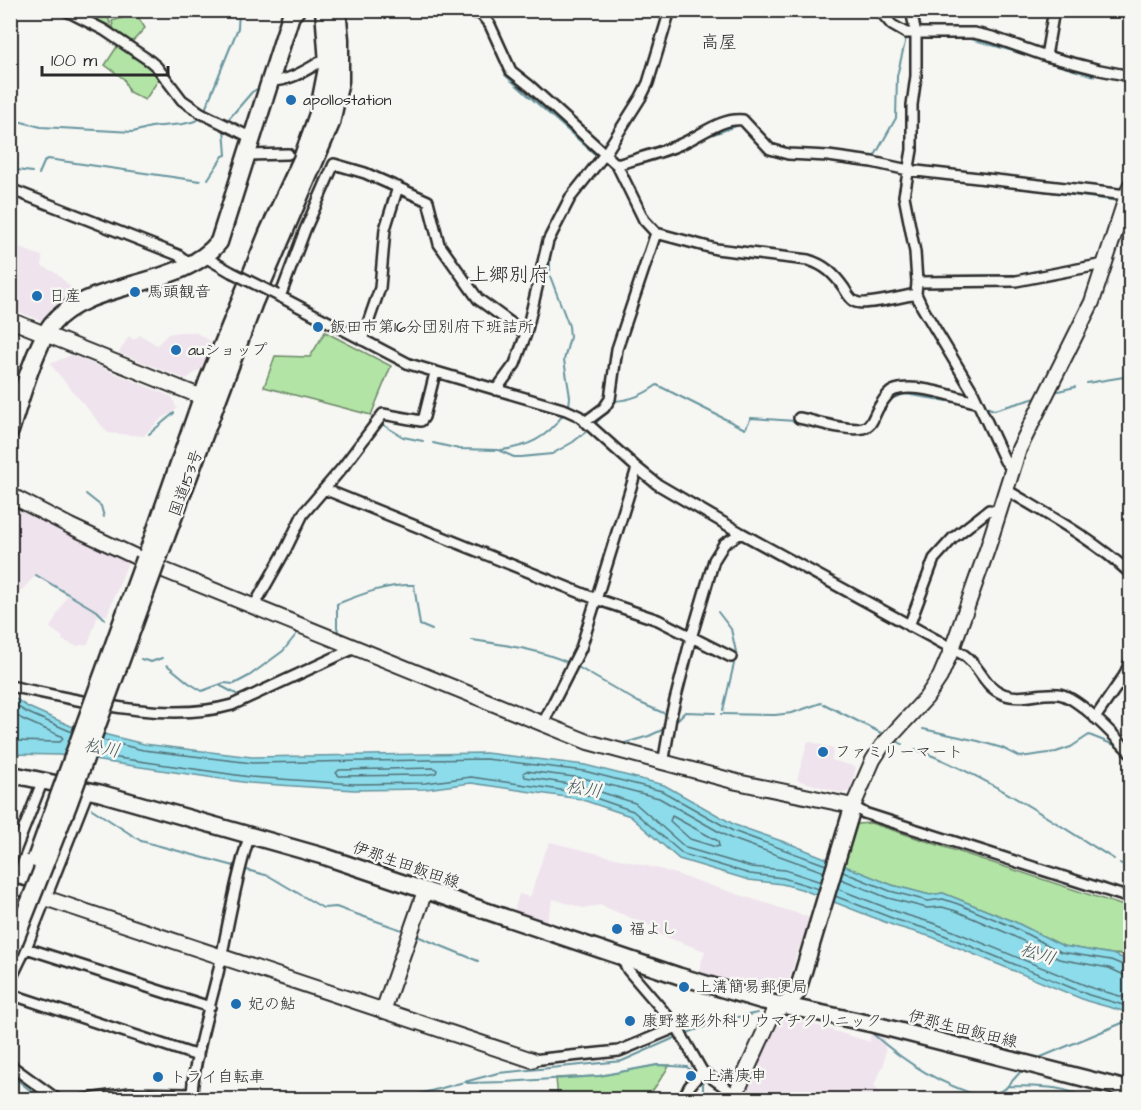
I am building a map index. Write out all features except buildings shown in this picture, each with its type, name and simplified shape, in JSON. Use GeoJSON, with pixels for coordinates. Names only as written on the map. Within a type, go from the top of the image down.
{"type":"FeatureCollection","features":[{"type":"Feature","properties":{"kind":"highway"},"geometry":{"type":"LineString","coordinates":[[10,431],[13,411],[45,334],[56,320],[82,303],[187,266],[205,257],[219,242],[291,15],[296,10]]}},
{"type":"Feature","properties":{"kind":"highway","name":"国道153号"},"geometry":{"type":"LineString","coordinates":[[19,950],[152,556],[268,233],[302,159],[318,114],[328,63],[324,10]]}},
{"type":"Feature","properties":{"kind":"highway","name":"国道153号"},"geometry":{"type":"LineString","coordinates":[[208,400],[254,302],[331,123],[340,81],[337,10]]}},
{"type":"Feature","properties":{"kind":"highway","name":"国道153号"},"geometry":{"type":"LineString","coordinates":[[10,924],[152,556]]}},
{"type":"Feature","properties":{"kind":"main road","name":"伊那生田飯田線"},"geometry":{"type":"LineString","coordinates":[[10,774],[88,791],[250,834],[326,857],[679,976],[785,1005],[872,1024],[1131,1090]]}},
{"type":"Feature","properties":{"kind":"main road"},"geometry":{"type":"LineString","coordinates":[[785,1005],[797,993],[853,806]]}},
{"type":"Feature","properties":{"kind":"street"},"geometry":{"type":"LineString","coordinates":[[64,10],[104,30],[150,61],[180,96],[203,114],[252,138]]}},
{"type":"Feature","properties":{"kind":"street"},"geometry":{"type":"LineString","coordinates":[[461,10],[481,14],[490,25],[511,71],[617,165],[644,220],[656,233],[716,249],[817,263],[834,275],[850,298],[856,302],[865,303],[916,294]]}},
{"type":"Feature","properties":{"kind":"street"},"geometry":{"type":"LineString","coordinates":[[496,390],[515,364],[526,334],[548,241],[570,198],[604,154],[648,83],[670,10]]}},
{"type":"Feature","properties":{"kind":"street"},"geometry":{"type":"LineString","coordinates":[[879,10],[897,30],[916,34],[974,33],[1046,56],[1131,76]]}},
{"type":"Feature","properties":{"kind":"street"},"geometry":{"type":"LineString","coordinates":[[911,10],[916,34],[916,76],[912,105],[912,150],[903,196],[915,252],[916,294],[978,403],[1005,461],[1012,469]]}},
{"type":"Feature","properties":{"kind":"street"},"geometry":{"type":"LineString","coordinates":[[1046,56],[1054,10]]}},
{"type":"Feature","properties":{"kind":"street"},"geometry":{"type":"LineString","coordinates":[[270,81],[278,82],[290,78],[320,62]]}},
{"type":"Feature","properties":{"kind":"street"},"geometry":{"type":"LineString","coordinates":[[617,165],[680,145],[718,125],[737,119],[743,120],[773,151],[872,162],[908,170],[1129,190],[1087,312],[1019,449],[952,649],[940,677],[926,698],[882,746],[873,760],[853,806]]}},
{"type":"Feature","properties":{"kind":"street"},"geometry":{"type":"LineString","coordinates":[[247,155],[288,154]]}},
{"type":"Feature","properties":{"kind":"street"},"geometry":{"type":"LineString","coordinates":[[278,296],[334,164],[365,173],[428,201],[439,244],[478,299],[526,334]]}},
{"type":"Feature","properties":{"kind":"street"},"geometry":{"type":"LineString","coordinates":[[362,340],[380,288],[384,229],[398,187]]}},
{"type":"Feature","properties":{"kind":"street"},"geometry":{"type":"LineString","coordinates":[[10,189],[178,255],[185,260],[187,266]]}},
{"type":"Feature","properties":{"kind":"street"},"geometry":{"type":"LineString","coordinates":[[585,422],[604,408],[610,399],[617,349],[656,233]]}},
{"type":"Feature","properties":{"kind":"street"},"geometry":{"type":"LineString","coordinates":[[205,257],[409,364],[566,410],[579,416],[657,484],[969,659],[988,685],[1005,695],[1023,698],[1064,695],[1095,718],[1131,752]]}},
{"type":"Feature","properties":{"kind":"street"},"geometry":{"type":"LineString","coordinates":[[917,282],[1016,281],[1104,264]]}},
{"type":"Feature","properties":{"kind":"street"},"geometry":{"type":"LineString","coordinates":[[10,320],[208,400]]}},
{"type":"Feature","properties":{"kind":"street"},"geometry":{"type":"LineString","coordinates":[[254,606],[303,514],[383,414],[421,421],[435,373]]}},
{"type":"Feature","properties":{"kind":"street"},"geometry":{"type":"LineString","coordinates":[[799,418],[855,429],[866,428],[892,390],[902,388],[930,391],[978,403]]}},
{"type":"Feature","properties":{"kind":"street"},"geometry":{"type":"LineString","coordinates":[[542,725],[581,648],[637,468]]}},
{"type":"Feature","properties":{"kind":"street"},"geometry":{"type":"LineString","coordinates":[[324,489],[596,598],[657,620],[731,657]]}},
{"type":"Feature","properties":{"kind":"street"},"geometry":{"type":"LineString","coordinates":[[1005,489],[1085,537],[1131,573]]}},
{"type":"Feature","properties":{"kind":"street"},"geometry":{"type":"LineString","coordinates":[[10,495],[143,560],[588,742],[663,764],[737,782],[853,806],[864,813],[1131,898]]}},
{"type":"Feature","properties":{"kind":"street"},"geometry":{"type":"LineString","coordinates":[[909,626],[934,559],[953,538],[989,510],[999,512]]}},
{"type":"Feature","properties":{"kind":"street"},"geometry":{"type":"LineString","coordinates":[[663,764],[667,735],[691,638],[714,560],[724,544],[741,533]]}},
{"type":"Feature","properties":{"kind":"street"},"geometry":{"type":"LineString","coordinates":[[10,686],[147,711],[213,710],[232,705],[355,648]]}},
{"type":"Feature","properties":{"kind":"street"},"geometry":{"type":"LineString","coordinates":[[1095,718],[1127,678],[1131,662]]}},
{"type":"Feature","properties":{"kind":"street"},"geometry":{"type":"LineString","coordinates":[[10,864],[43,780]]}},
{"type":"Feature","properties":{"kind":"street"},"geometry":{"type":"LineString","coordinates":[[10,981],[19,950],[45,898],[88,791]]}},
{"type":"Feature","properties":{"kind":"street"},"geometry":{"type":"LineString","coordinates":[[81,1100],[130,1093],[192,1097],[198,1056],[239,868],[250,834]]}},
{"type":"Feature","properties":{"kind":"street"},"geometry":{"type":"LineString","coordinates":[[10,888],[532,1060],[619,1051],[678,1029]]}},
{"type":"Feature","properties":{"kind":"street"},"geometry":{"type":"LineString","coordinates":[[382,1011],[425,891]]}},
{"type":"Feature","properties":{"kind":"street"},"geometry":{"type":"LineString","coordinates":[[19,950],[210,1007]]}},
{"type":"Feature","properties":{"kind":"street"},"geometry":{"type":"LineString","coordinates":[[620,955],[628,970],[685,1039],[699,1075],[737,1098],[773,1013],[785,1005]]}},
{"type":"Feature","properties":{"kind":"street"},"geometry":{"type":"LineString","coordinates":[[10,994],[198,1056]]}},
{"type":"Feature","properties":{"kind":"street"},"geometry":{"type":"LineString","coordinates":[[10,1065],[58,1100]]}},
{"type":"Feature","properties":{"kind":"street"},"geometry":{"type":"LineString","coordinates":[[683,1100],[699,1075]]}},
{"type":"Feature","properties":{"kind":"shaded area"},"geometry":{"type":"Polygon","coordinates":[[[10,245],[42,256],[42,266],[56,273],[79,295],[45,320],[11,309],[10,245]]]}},
{"type":"Feature","properties":{"kind":"shaded area"},"geometry":{"type":"Polygon","coordinates":[[[195,332],[212,342],[202,368],[186,379],[119,353],[129,336],[134,340],[140,335],[157,345],[168,334],[195,332]]]}},
{"type":"Feature","properties":{"kind":"shaded area"},"geometry":{"type":"Polygon","coordinates":[[[71,355],[172,397],[177,409],[161,419],[143,436],[108,433],[50,364],[71,355]]]}},
{"type":"Feature","properties":{"kind":"shaded area"},"geometry":{"type":"Polygon","coordinates":[[[10,502],[126,557],[128,562],[107,615],[98,615],[88,644],[76,646],[62,640],[63,637],[50,628],[68,594],[35,576],[19,593],[11,590],[10,502]]]}},
{"type":"Feature","properties":{"kind":"shaded area"},"geometry":{"type":"Polygon","coordinates":[[[808,741],[834,749],[831,760],[856,767],[850,791],[842,793],[797,780],[808,741]]]}},
{"type":"Feature","properties":{"kind":"shaded area"},"geometry":{"type":"Polygon","coordinates":[[[550,842],[663,870],[811,918],[798,949],[786,990],[779,995],[697,977],[705,951],[652,932],[653,927],[600,905],[583,908],[553,899],[545,926],[513,915],[519,894],[530,897],[550,842]]]}},
{"type":"Feature","properties":{"kind":"shaded area"},"geometry":{"type":"Polygon","coordinates":[[[782,1015],[870,1042],[870,1036],[875,1030],[884,1039],[885,1049],[884,1064],[874,1085],[885,1099],[751,1100],[741,1094],[774,1016],[782,1015]]]}},
{"type":"Feature","properties":{"kind":"green space"},"geometry":{"type":"Polygon","coordinates":[[[73,11],[106,11],[112,29],[73,11]]]}},
{"type":"Feature","properties":{"kind":"green space"},"geometry":{"type":"Polygon","coordinates":[[[136,14],[145,28],[132,42],[114,31],[112,21],[136,14]]]}},
{"type":"Feature","properties":{"kind":"green space"},"geometry":{"type":"Polygon","coordinates":[[[118,45],[153,69],[159,79],[145,100],[129,92],[124,79],[105,65],[118,45]]]}},
{"type":"Feature","properties":{"kind":"green space"},"geometry":{"type":"Polygon","coordinates":[[[325,332],[391,366],[371,415],[264,387],[275,356],[310,357],[325,332]]]}},
{"type":"Feature","properties":{"kind":"green space"},"geometry":{"type":"Polygon","coordinates":[[[871,823],[1130,908],[1130,955],[1063,946],[1013,921],[943,893],[930,895],[892,885],[844,866],[857,824],[871,823]]]}},
{"type":"Feature","properties":{"kind":"green space"},"geometry":{"type":"Polygon","coordinates":[[[657,1065],[670,1065],[647,1099],[558,1099],[556,1078],[599,1076],[657,1065]]]}},
{"type":"Feature","properties":{"kind":"water","name":"松川"},"geometry":{"type":"Polygon","coordinates":[[[10,695],[28,707],[71,726],[144,744],[252,757],[486,753],[585,765],[664,785],[735,825],[793,845],[892,885],[930,895],[943,893],[1013,921],[1063,946],[1112,954],[1125,959],[1130,965],[1130,1013],[1087,1001],[932,937],[895,926],[801,889],[749,880],[679,859],[630,816],[580,799],[471,783],[426,789],[354,790],[249,783],[59,755],[11,754],[10,695]]]}},
{"type":"Feature","properties":{"kind":"waterway"},"geometry":{"type":"LineString","coordinates":[[204,112],[238,28],[239,10]]}},
{"type":"Feature","properties":{"kind":"waterway"},"geometry":{"type":"LineString","coordinates":[[890,29],[909,38]]}},
{"type":"Feature","properties":{"kind":"waterway"},"geometry":{"type":"LineString","coordinates":[[873,159],[896,118],[897,76],[906,38]]}},
{"type":"Feature","properties":{"kind":"waterway"},"geometry":{"type":"LineString","coordinates":[[923,39],[971,39],[1023,54]]}},
{"type":"Feature","properties":{"kind":"waterway"},"geometry":{"type":"LineString","coordinates":[[1031,57],[1094,76]]}},
{"type":"Feature","properties":{"kind":"waterway"},"geometry":{"type":"LineString","coordinates":[[505,75],[598,157]]}},
{"type":"Feature","properties":{"kind":"waterway"},"geometry":{"type":"LineString","coordinates":[[227,121],[252,92],[260,87]]}},
{"type":"Feature","properties":{"kind":"waterway"},"geometry":{"type":"LineString","coordinates":[[10,119],[41,127],[133,132],[151,127],[183,124],[202,117]]}},
{"type":"Feature","properties":{"kind":"waterway"},"geometry":{"type":"LineString","coordinates":[[697,140],[742,124]]}},
{"type":"Feature","properties":{"kind":"waterway"},"geometry":{"type":"LineString","coordinates":[[208,179],[226,155],[224,129]]}},
{"type":"Feature","properties":{"kind":"waterway"},"geometry":{"type":"LineString","coordinates":[[39,174],[45,160],[48,159],[200,181]]}},
{"type":"Feature","properties":{"kind":"waterway"},"geometry":{"type":"LineString","coordinates":[[604,162],[614,169]]}},
{"type":"Feature","properties":{"kind":"waterway"},"geometry":{"type":"LineString","coordinates":[[10,169],[32,172]]}},
{"type":"Feature","properties":{"kind":"waterway"},"geometry":{"type":"LineString","coordinates":[[933,178],[1035,190]]}},
{"type":"Feature","properties":{"kind":"waterway"},"geometry":{"type":"LineString","coordinates":[[1042,191],[1119,201]]}},
{"type":"Feature","properties":{"kind":"waterway"},"geometry":{"type":"LineString","coordinates":[[691,248],[703,250]]}},
{"type":"Feature","properties":{"kind":"waterway"},"geometry":{"type":"LineString","coordinates":[[550,252],[550,276],[569,326],[570,337],[564,360],[570,397],[569,406]]}},
{"type":"Feature","properties":{"kind":"waterway"},"geometry":{"type":"LineString","coordinates":[[1030,272],[1093,262]]}},
{"type":"Feature","properties":{"kind":"waterway"},"geometry":{"type":"LineString","coordinates":[[937,276],[1022,275]]}},
{"type":"Feature","properties":{"kind":"waterway"},"geometry":{"type":"LineString","coordinates":[[1087,383],[1130,376]]}},
{"type":"Feature","properties":{"kind":"waterway"},"geometry":{"type":"LineString","coordinates":[[595,424],[614,401],[637,396],[657,385],[745,429],[751,418],[795,421]]}},
{"type":"Feature","properties":{"kind":"waterway"},"geometry":{"type":"LineString","coordinates":[[1054,392],[1075,387]]}},
{"type":"Feature","properties":{"kind":"waterway"},"geometry":{"type":"LineString","coordinates":[[890,399],[905,394],[966,404]]}},
{"type":"Feature","properties":{"kind":"waterway"},"geometry":{"type":"LineString","coordinates":[[986,407],[994,410],[1036,398]]}},
{"type":"Feature","properties":{"kind":"waterway"},"geometry":{"type":"LineString","coordinates":[[149,434],[174,413]]}},
{"type":"Feature","properties":{"kind":"waterway"},"geometry":{"type":"LineString","coordinates":[[501,450],[519,447],[536,440],[550,430],[562,416]]}},
{"type":"Feature","properties":{"kind":"waterway"},"geometry":{"type":"LineString","coordinates":[[380,423],[403,437],[423,441]]}},
{"type":"Feature","properties":{"kind":"waterway"},"geometry":{"type":"LineString","coordinates":[[433,443],[459,449],[498,450],[514,457],[521,457],[552,454],[588,430]]}},
{"type":"Feature","properties":{"kind":"waterway"},"geometry":{"type":"LineString","coordinates":[[857,433],[869,433]]}},
{"type":"Feature","properties":{"kind":"waterway"},"geometry":{"type":"LineString","coordinates":[[86,494],[101,506],[104,517]]}},
{"type":"Feature","properties":{"kind":"waterway"},"geometry":{"type":"LineString","coordinates":[[36,575],[98,612],[105,619]]}},
{"type":"Feature","properties":{"kind":"waterway"},"geometry":{"type":"LineString","coordinates":[[339,635],[337,604],[375,590],[404,585],[414,585],[420,625],[432,630]]}},
{"type":"Feature","properties":{"kind":"waterway"},"geometry":{"type":"LineString","coordinates":[[718,612],[731,629],[736,652]]}},
{"type":"Feature","properties":{"kind":"waterway"},"geometry":{"type":"LineString","coordinates":[[167,665],[202,691],[224,683],[234,684],[283,651],[299,631]]}},
{"type":"Feature","properties":{"kind":"waterway"},"geometry":{"type":"LineString","coordinates":[[472,640],[533,651],[569,663]]}},
{"type":"Feature","properties":{"kind":"waterway"},"geometry":{"type":"LineString","coordinates":[[141,659],[151,662],[162,658]]}},
{"type":"Feature","properties":{"kind":"waterway"},"geometry":{"type":"LineString","coordinates":[[723,710],[734,664]]}},
{"type":"Feature","properties":{"kind":"waterway"},"geometry":{"type":"LineString","coordinates":[[576,666],[638,702],[668,715]]}},
{"type":"Feature","properties":{"kind":"waterway"},"geometry":{"type":"LineString","coordinates":[[219,685],[238,695]]}},
{"type":"Feature","properties":{"kind":"waterway"},"geometry":{"type":"LineString","coordinates":[[721,714],[775,715],[792,713],[821,703]]}},
{"type":"Feature","properties":{"kind":"waterway"},"geometry":{"type":"LineString","coordinates":[[824,704],[881,733]]}},
{"type":"Feature","properties":{"kind":"waterway"},"geometry":{"type":"LineString","coordinates":[[676,721],[685,712],[715,713]]}},
{"type":"Feature","properties":{"kind":"waterway"},"geometry":{"type":"LineString","coordinates":[[618,745],[664,729]]}},
{"type":"Feature","properties":{"kind":"waterway"},"geometry":{"type":"LineString","coordinates":[[923,729],[978,741],[1002,748],[1020,757],[1056,752],[1071,747],[1089,735],[1117,746],[1130,759]]}},
{"type":"Feature","properties":{"kind":"waterway"},"geometry":{"type":"LineString","coordinates":[[897,741],[902,744]]}},
{"type":"Feature","properties":{"kind":"waterway"},"geometry":{"type":"LineString","coordinates":[[915,749],[992,785],[1114,859]]}},
{"type":"Feature","properties":{"kind":"waterway"},"geometry":{"type":"LineString","coordinates":[[92,809],[141,841],[238,867]]}},
{"type":"Feature","properties":{"kind":"waterway"},"geometry":{"type":"LineString","coordinates":[[1120,863],[1130,869]]}},
{"type":"Feature","properties":{"kind":"waterway"},"geometry":{"type":"LineString","coordinates":[[243,869],[269,876],[323,908],[336,907],[402,930]]}},
{"type":"Feature","properties":{"kind":"waterway"},"geometry":{"type":"LineString","coordinates":[[417,936],[478,961]]}},
{"type":"Feature","properties":{"kind":"waterway"},"geometry":{"type":"LineString","coordinates":[[1034,1060],[1127,1021],[1130,1007]]}},
{"type":"Feature","properties":{"kind":"waterway"},"geometry":{"type":"LineString","coordinates":[[684,1034],[727,1019],[758,1013]]}},
{"type":"Feature","properties":{"kind":"waterway"},"geometry":{"type":"LineString","coordinates":[[873,1034],[925,1072],[985,1098],[1005,1089],[1023,1069]]}},
{"type":"Feature","properties":{"kind":"waterway"},"geometry":{"type":"LineString","coordinates":[[397,1100],[498,1073],[622,1061],[679,1036]]}},
{"type":"Feature","properties":{"kind":"waterway"},"geometry":{"type":"LineString","coordinates":[[467,1083],[599,1076],[657,1065],[687,1067],[696,1075]]}},
{"type":"Feature","properties":{"kind":"waterway"},"geometry":{"type":"LineString","coordinates":[[10,1074],[42,1100]]}},
{"type":"Feature","properties":{"kind":"waterway"},"geometry":{"type":"LineString","coordinates":[[700,1079],[703,1084],[703,1100]]}},
{"type":"Feature","properties":{"kind":"waterway"},"geometry":{"type":"LineString","coordinates":[[1008,1086],[1059,1089],[1069,1091],[1086,1100]]}},
{"type":"Feature","properties":{"kind":"place","name":"apollostation"},"geometry":{"type":"Point","coordinates":[291,100]}},
{"type":"Feature","properties":{"kind":"place","name":"馬頭観音"},"geometry":{"type":"Point","coordinates":[135,292]}},
{"type":"Feature","properties":{"kind":"place","name":"日産"},"geometry":{"type":"Point","coordinates":[37,296]}},
{"type":"Feature","properties":{"kind":"place","name":"飯田市第16分団別府下班詰所"},"geometry":{"type":"Point","coordinates":[318,327]}},
{"type":"Feature","properties":{"kind":"place","name":"auショップ"},"geometry":{"type":"Point","coordinates":[176,350]}},
{"type":"Feature","properties":{"kind":"place","name":"ファミリーマート"},"geometry":{"type":"Point","coordinates":[823,752]}},
{"type":"Feature","properties":{"kind":"place","name":"福よし"},"geometry":{"type":"Point","coordinates":[617,929]}},
{"type":"Feature","properties":{"kind":"place","name":"上溝簡易郵便局"},"geometry":{"type":"Point","coordinates":[684,987]}},
{"type":"Feature","properties":{"kind":"place","name":"妃の鮎"},"geometry":{"type":"Point","coordinates":[236,1004]}},
{"type":"Feature","properties":{"kind":"place","name":"康野整形外科リウマチクリニック"},"geometry":{"type":"Point","coordinates":[630,1021]}},
{"type":"Feature","properties":{"kind":"place","name":"上溝庚申"},"geometry":{"type":"Point","coordinates":[691,1076]}},
{"type":"Feature","properties":{"kind":"place","name":"トライ自転車"},"geometry":{"type":"Point","coordinates":[158,1077]}},
{"type":"Feature","properties":{"kind":"district","name":"高屋"},"geometry":{"type":"Point","coordinates":[719,42]}},
{"type":"Feature","properties":{"kind":"district","name":"上郷別府"},"geometry":{"type":"Point","coordinates":[509,275]}}]}
